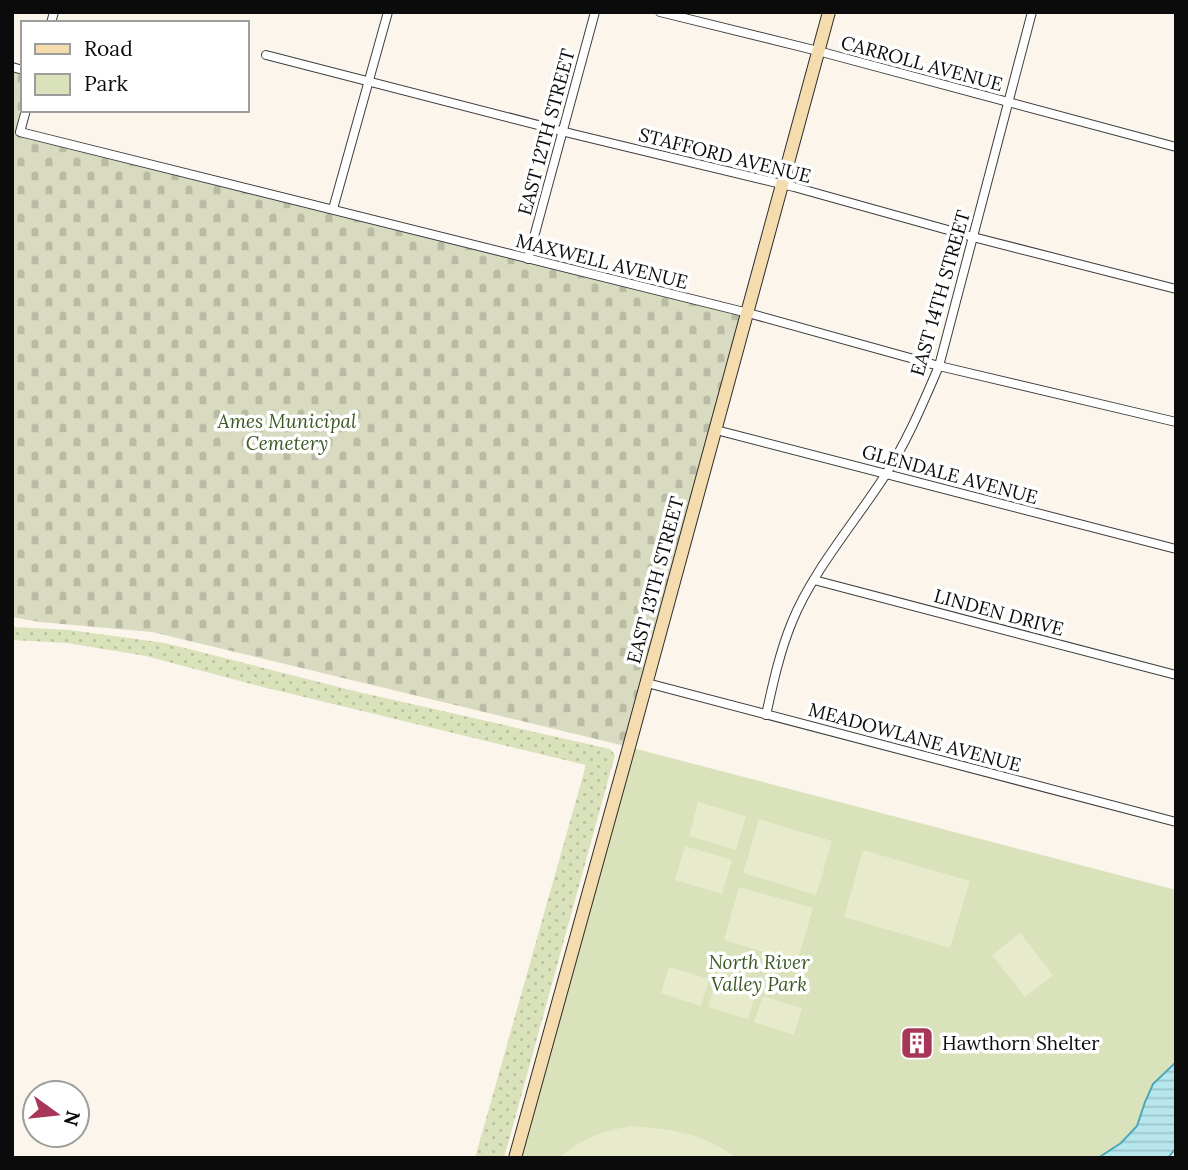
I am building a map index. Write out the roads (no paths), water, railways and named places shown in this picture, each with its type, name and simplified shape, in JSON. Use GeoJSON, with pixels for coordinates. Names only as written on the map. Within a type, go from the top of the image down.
{"type":"FeatureCollection","features":[{"type":"Feature","properties":{"kind":"main road","name":"EAST 13TH STREET"},"geometry":{"type":"LineString","coordinates":[[515,1158],[829,12]]}},
{"type":"Feature","properties":{"kind":"street"},"geometry":{"type":"LineString","coordinates":[[333,209],[388,12]]}},
{"type":"Feature","properties":{"kind":"street","name":"EAST 12TH STREET"},"geometry":{"type":"LineString","coordinates":[[528,259],[595,12]]}},
{"type":"Feature","properties":{"kind":"street","name":"CARROLL AVENUE"},"geometry":{"type":"LineString","coordinates":[[660,12],[818,51],[1176,147]]}},
{"type":"Feature","properties":{"kind":"street","name":"EAST 14TH STREET"},"geometry":{"type":"LineString","coordinates":[[766,715],[778,663],[793,620],[814,580],[886,474],[918,416],[939,366],[1032,12]]}},
{"type":"Feature","properties":{"kind":"street","name":"STAFFORD AVENUE"},"geometry":{"type":"LineString","coordinates":[[267,55],[783,184],[973,237],[1176,289]]}},
{"type":"Feature","properties":{"kind":"street","name":"MAXWELL AVENUE"},"geometry":{"type":"LineString","coordinates":[[25,112],[20,132],[748,313],[939,366],[1176,422]]}},
{"type":"Feature","properties":{"kind":"street","name":"GLENDALE AVENUE"},"geometry":{"type":"LineString","coordinates":[[716,430],[1176,549]]}},
{"type":"Feature","properties":{"kind":"street","name":"LINDEN DRIVE"},"geometry":{"type":"LineString","coordinates":[[814,580],[1176,675]]}},
{"type":"Feature","properties":{"kind":"street","name":"MEADOWLANE AVENUE"},"geometry":{"type":"LineString","coordinates":[[647,683],[1176,822]]}},
{"type":"Feature","properties":{"kind":"water"},"geometry":{"type":"Polygon","coordinates":[[[1176,1062],[1176,1148],[1168,1158],[1098,1158],[1121,1143],[1137,1126],[1153,1084],[1176,1062]]]}},
{"type":"Feature","properties":{"kind":"place","name":"Hawthorn Shelter"},"geometry":{"type":"Point","coordinates":[917,1043]}},
{"type":"Feature","properties":{"kind":"park label","name":"Ames Municipal Cemetery"},"geometry":{"type":"Point","coordinates":[287,432]}},
{"type":"Feature","properties":{"kind":"park label","name":"North River Valley Park"},"geometry":{"type":"Point","coordinates":[759,973]}}]}
